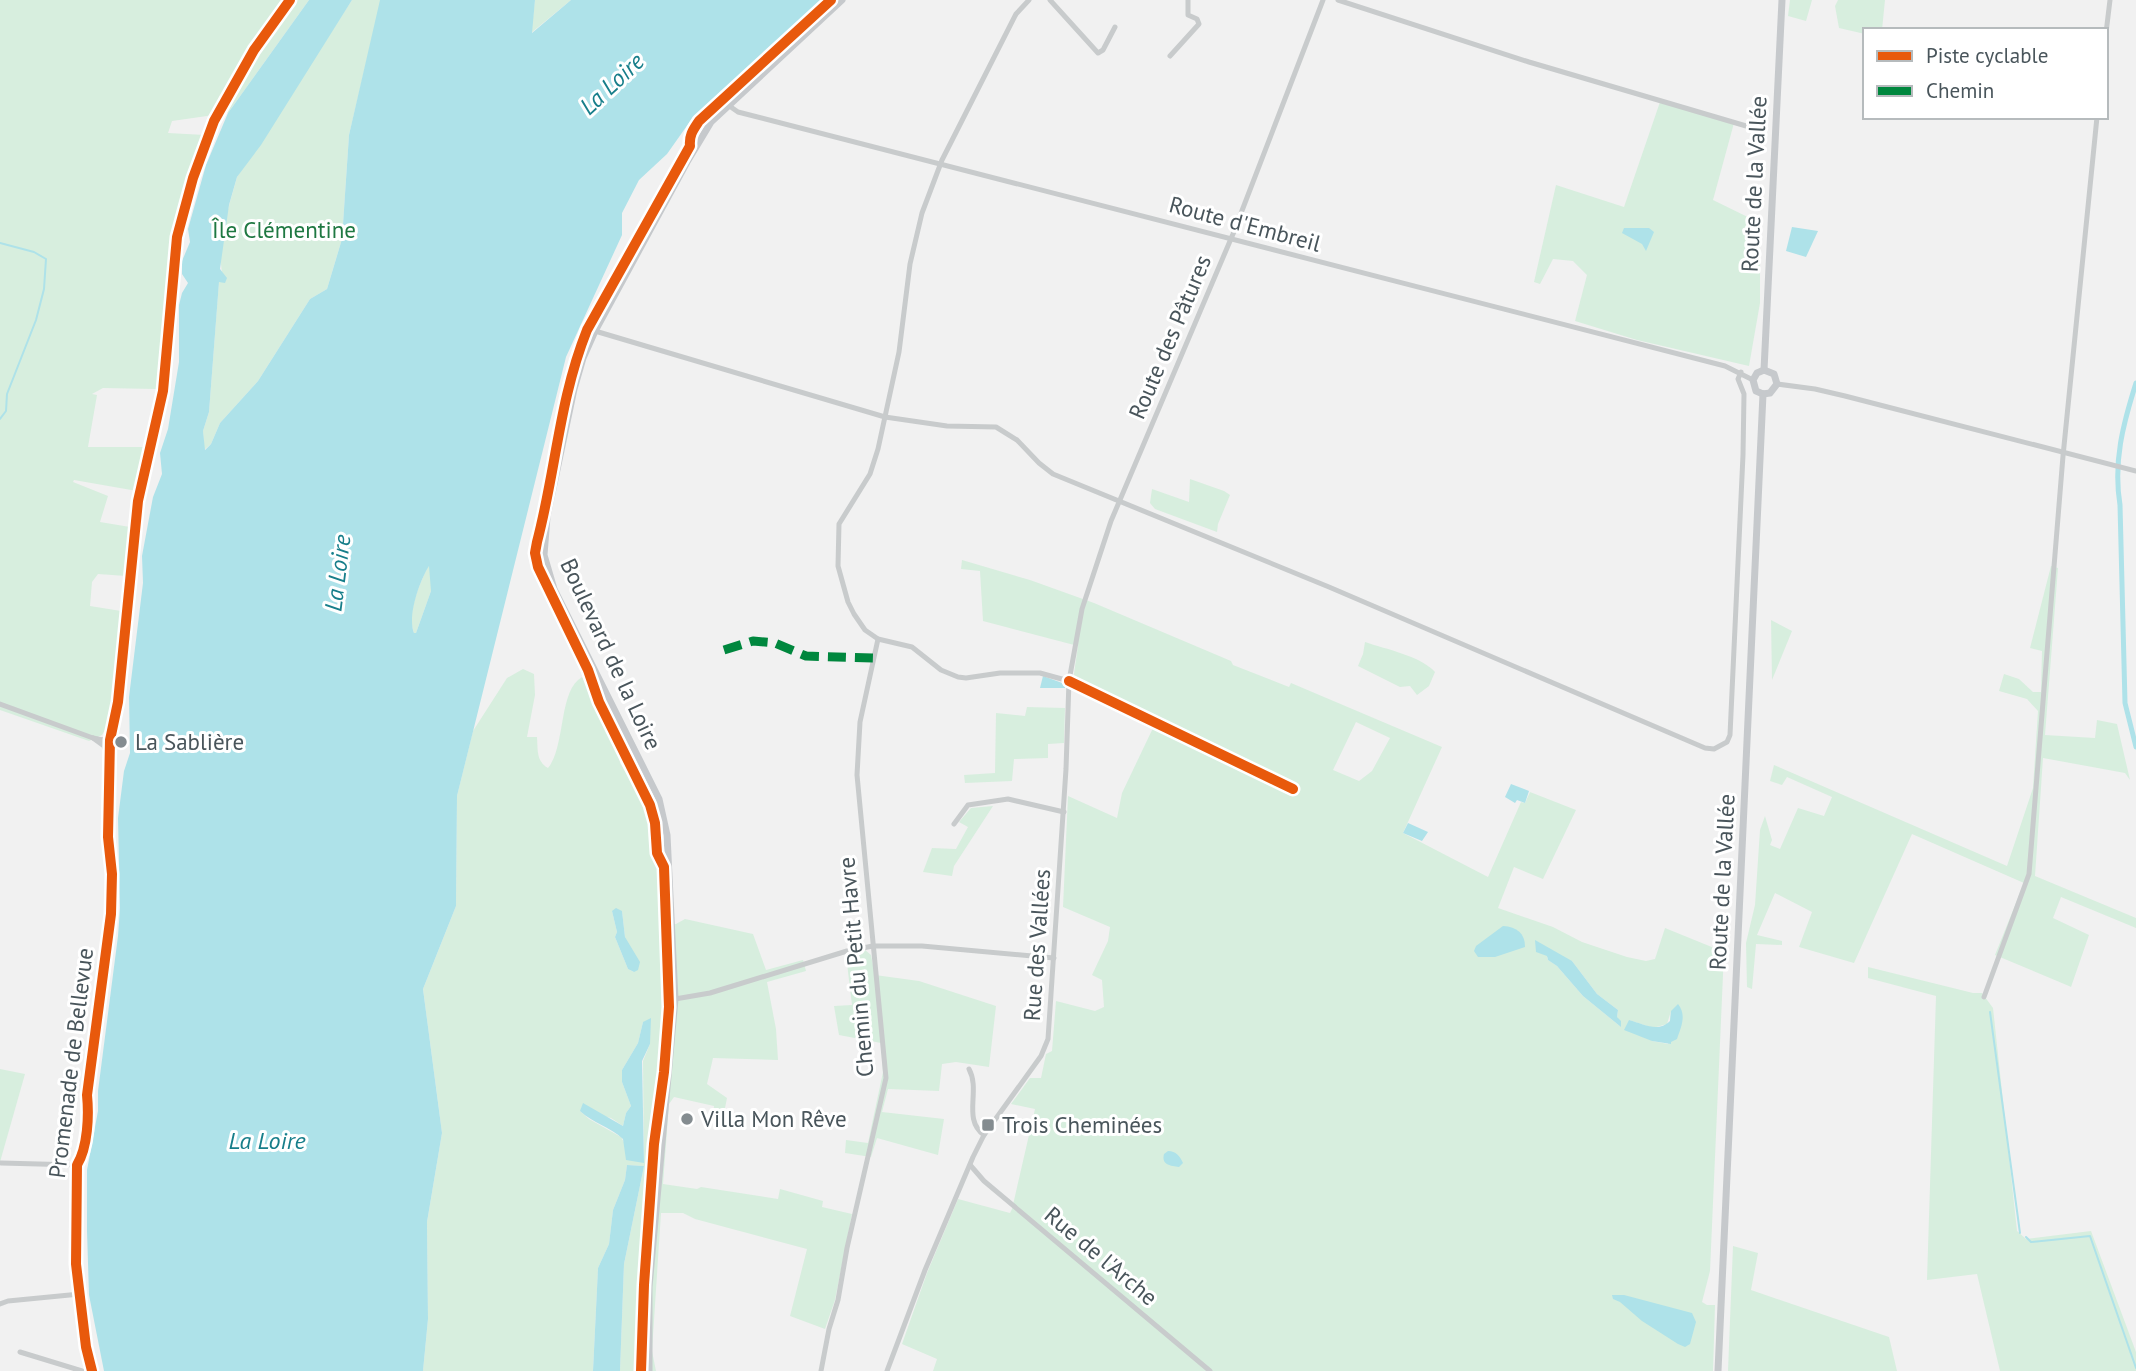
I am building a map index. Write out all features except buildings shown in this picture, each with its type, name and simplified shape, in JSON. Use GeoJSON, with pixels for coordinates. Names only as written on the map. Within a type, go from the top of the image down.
{"type":"FeatureCollection","features":[{"type":"Feature","properties":{"kind":"main road","name":"Boulevard de la Loire"},"geometry":{"type":"LineString","coordinates":[[649,1371],[649,1287],[675,999],[667,835],[659,799],[554,589],[544,555],[547,517],[583,358],[595,331],[701,137],[727,105],[842,0]]}},
{"type":"Feature","properties":{"kind":"main road","name":"Route de la Vallée"},"geometry":{"type":"LineString","coordinates":[[1764,370],[1782,0]]}},
{"type":"Feature","properties":{"kind":"main road"},"geometry":{"type":"LineString","coordinates":[[1764,370],[1774,374],[1777,384],[1773,391],[1763,394],[1754,387],[1753,380],[1757,373],[1764,370]]}},
{"type":"Feature","properties":{"kind":"main road","name":"Route de la Vallée"},"geometry":{"type":"LineString","coordinates":[[1718,1371],[1763,394]]}},
{"type":"Feature","properties":{"kind":"street"},"geometry":{"type":"LineString","coordinates":[[1029,0],[1004,35],[941,164],[916,235],[910,264],[904,331],[885,417],[870,474],[839,524],[837,556],[839,576],[848,602],[860,624],[878,639],[912,647],[941,670],[958,677],[1040,673],[1069,681]]}},
{"type":"Feature","properties":{"kind":"street"},"geometry":{"type":"LineString","coordinates":[[1050,0],[1098,53],[1115,27]]}},
{"type":"Feature","properties":{"kind":"street"},"geometry":{"type":"LineString","coordinates":[[1170,56],[1199,24],[1197,19],[1188,15],[1188,0]]}},
{"type":"Feature","properties":{"kind":"street","name":"Route des Pâtures"},"geometry":{"type":"LineString","coordinates":[[1082,609],[1120,500],[1230,239],[1323,0]]}},
{"type":"Feature","properties":{"kind":"street"},"geometry":{"type":"LineString","coordinates":[[1338,0],[1647,98],[1753,128]]}},
{"type":"Feature","properties":{"kind":"street"},"geometry":{"type":"LineString","coordinates":[[2107,28],[2110,0]]}},
{"type":"Feature","properties":{"kind":"street","name":"Route d'Embreil"},"geometry":{"type":"LineString","coordinates":[[727,105],[738,112],[1725,366],[1753,380]]}},
{"type":"Feature","properties":{"kind":"street"},"geometry":{"type":"LineString","coordinates":[[1984,996],[2029,874],[2064,453],[2097,119]]}},
{"type":"Feature","properties":{"kind":"street"},"geometry":{"type":"LineString","coordinates":[[595,331],[885,417],[919,424],[996,426],[1017,440],[1053,474],[1705,748],[1714,749],[1727,742],[1730,735],[1743,455],[1744,394],[1738,379],[1741,372]]}},
{"type":"Feature","properties":{"kind":"street"},"geometry":{"type":"LineString","coordinates":[[1777,384],[1815,389],[2136,471]]}},
{"type":"Feature","properties":{"kind":"street","name":"Rue des Vallées"},"geometry":{"type":"LineString","coordinates":[[887,1371],[925,1270],[984,1135],[1045,1048],[1050,1026],[1069,681],[1082,609]]}},
{"type":"Feature","properties":{"kind":"street","name":"Chemin du Petit Havre"},"geometry":{"type":"LineString","coordinates":[[821,1371],[886,1078],[859,816],[857,754],[860,722],[878,639]]}},
{"type":"Feature","properties":{"kind":"street","name":"Promenade de Bellevue"},"geometry":{"type":"LineString","coordinates":[[0,704],[105,744],[109,760],[111,914],[87,1095],[83,1150],[77,1165],[75,1231],[79,1294],[92,1371]]}},
{"type":"Feature","properties":{"kind":"street"},"geometry":{"type":"LineString","coordinates":[[954,824],[968,804],[1008,799],[1063,812]]}},
{"type":"Feature","properties":{"kind":"street"},"geometry":{"type":"LineString","coordinates":[[675,999],[710,993],[835,954],[873,946],[935,947],[1054,958]]}},
{"type":"Feature","properties":{"kind":"street"},"geometry":{"type":"LineString","coordinates":[[970,1069],[974,1084],[974,1123],[984,1135]]}},
{"type":"Feature","properties":{"kind":"street"},"geometry":{"type":"LineString","coordinates":[[1,1163],[77,1165]]}},
{"type":"Feature","properties":{"kind":"street","name":"Rue de l'Arche"},"geometry":{"type":"LineString","coordinates":[[971,1166],[984,1181],[1210,1371]]}},
{"type":"Feature","properties":{"kind":"street"},"geometry":{"type":"LineString","coordinates":[[0,1304],[79,1294]]}},
{"type":"Feature","properties":{"kind":"street"},"geometry":{"type":"LineString","coordinates":[[20,1352],[82,1371]]}},
{"type":"Feature","properties":{"kind":"green space"},"geometry":{"type":"Polygon","coordinates":[[[0,0],[309,0],[228,113],[172,121],[168,133],[205,135],[179,210],[172,246],[156,389],[103,388],[92,394],[97,395],[88,447],[146,447],[137,491],[74,480],[73,482],[108,496],[100,522],[130,527],[126,576],[98,574],[92,582],[90,606],[121,611],[111,719],[102,735],[89,741],[0,710],[0,0]]]}},
{"type":"Feature","properties":{"kind":"green space","name":"Île Clémentine"},"geometry":{"type":"Polygon","coordinates":[[[352,0],[381,0],[349,135],[342,239],[327,289],[310,299],[258,381],[220,423],[211,444],[204,450],[203,431],[209,412],[219,281],[225,282],[221,244],[237,177],[352,0]]]}},
{"type":"Feature","properties":{"kind":"green space"},"geometry":{"type":"Polygon","coordinates":[[[535,0],[571,0],[531,33],[535,0]]]}},
{"type":"Feature","properties":{"kind":"green space"},"geometry":{"type":"Polygon","coordinates":[[[1790,0],[1812,0],[1806,21],[1788,16],[1790,0]]]}},
{"type":"Feature","properties":{"kind":"green space"},"geometry":{"type":"Polygon","coordinates":[[[1838,0],[1885,0],[1882,28],[1863,28],[1863,34],[1839,28],[1835,6],[1838,0]]]}},
{"type":"Feature","properties":{"kind":"green space"},"geometry":{"type":"Polygon","coordinates":[[[1660,102],[1734,123],[1713,200],[1760,223],[1760,303],[1749,366],[1637,340],[1575,321],[1587,275],[1573,261],[1553,259],[1540,284],[1534,282],[1556,185],[1624,207],[1660,102]]]}},
{"type":"Feature","properties":{"kind":"green space"},"geometry":{"type":"Polygon","coordinates":[[[1190,479],[1230,495],[1217,532],[1155,509],[1150,503],[1152,489],[1189,502],[1190,479]]]}},
{"type":"Feature","properties":{"kind":"green space"},"geometry":{"type":"Polygon","coordinates":[[[962,560],[1094,603],[1231,661],[1233,665],[1289,687],[1291,683],[1442,747],[1403,833],[1488,877],[1521,802],[1525,803],[1530,792],[1576,810],[1543,879],[1514,867],[1498,908],[1553,927],[1582,942],[1646,961],[1655,959],[1665,928],[1724,952],[1710,1271],[1702,1302],[1715,1305],[1713,1371],[933,1371],[937,1359],[902,1344],[927,1273],[958,1199],[1010,1213],[1012,1209],[1035,1109],[1011,1104],[1030,1078],[1041,1078],[1046,1054],[1052,1051],[1056,1001],[1095,1011],[1104,1007],[1102,980],[1092,975],[1108,941],[1110,927],[1063,907],[1068,796],[1117,818],[1122,793],[1153,728],[1072,687],[1078,646],[983,621],[980,571],[961,569],[962,560]],[[1356,722],[1333,770],[1359,781],[1372,771],[1390,738],[1356,722]],[[1547,957],[1557,966],[1583,996],[1621,1027],[1617,1017],[1618,1010],[1597,994],[1572,961],[1547,957]],[[1671,1011],[1667,1024],[1653,1028],[1629,1020],[1652,1041],[1668,1044],[1671,1011]]]}},
{"type":"Feature","properties":{"kind":"green space"},"geometry":{"type":"Polygon","coordinates":[[[429,565],[431,591],[414,633],[413,608],[429,565]]]}},
{"type":"Feature","properties":{"kind":"green space"},"geometry":{"type":"Polygon","coordinates":[[[2051,566],[2058,568],[2045,735],[2095,738],[2097,720],[2117,724],[2130,780],[2125,773],[2043,758],[2035,876],[2136,918],[2136,928],[2061,897],[2053,918],[2089,935],[2071,987],[1995,955],[2024,883],[1912,834],[1854,963],[1799,947],[1812,912],[1775,893],[1757,935],[1782,941],[1782,945],[1756,944],[1752,989],[1747,987],[1746,943],[1755,905],[1760,830],[1765,816],[1772,840],[1770,845],[1780,849],[1798,808],[1824,816],[1832,797],[1787,777],[1782,785],[1770,781],[1774,765],[2007,866],[2033,788],[2038,711],[2027,699],[1999,691],[2004,674],[2019,679],[2033,692],[2041,692],[2042,651],[2030,648],[2051,566]]]}},
{"type":"Feature","properties":{"kind":"green space"},"geometry":{"type":"Polygon","coordinates":[[[1771,620],[1792,631],[1772,680],[1771,620]]]}},
{"type":"Feature","properties":{"kind":"green space"},"geometry":{"type":"Polygon","coordinates":[[[1365,642],[1412,657],[1429,666],[1435,672],[1429,686],[1417,695],[1410,686],[1400,687],[1358,666],[1365,642]]]}},
{"type":"Feature","properties":{"kind":"green space"},"geometry":{"type":"Polygon","coordinates":[[[523,669],[534,674],[535,695],[527,737],[537,737],[540,759],[548,768],[558,746],[569,694],[574,684],[582,677],[618,748],[620,763],[644,802],[652,830],[650,847],[661,866],[664,925],[676,924],[685,919],[753,934],[766,970],[803,960],[806,971],[767,982],[776,1029],[778,1060],[713,1058],[707,1084],[727,1098],[723,1118],[713,1116],[714,1106],[674,1097],[669,1104],[663,1184],[778,1199],[780,1189],[823,1201],[822,1207],[852,1214],[835,1300],[825,1329],[790,1316],[807,1249],[695,1219],[683,1213],[661,1213],[652,1351],[656,1371],[620,1371],[624,1264],[644,1166],[627,1165],[625,1180],[613,1210],[609,1244],[598,1268],[593,1371],[423,1371],[428,1319],[427,1222],[442,1133],[423,989],[456,906],[457,796],[473,731],[507,678],[523,669]],[[612,911],[617,932],[615,937],[628,969],[634,972],[622,911],[612,911]],[[643,1022],[638,1043],[622,1070],[622,1082],[631,1106],[623,1126],[611,1118],[580,1111],[621,1137],[644,1163],[643,1061],[650,1044],[643,1022]]]}},
{"type":"Feature","properties":{"kind":"green space"},"geometry":{"type":"Polygon","coordinates":[[[1027,707],[1065,708],[1064,743],[1048,744],[1048,758],[1014,759],[1012,781],[965,783],[964,775],[995,773],[996,713],[1025,716],[1027,707]]]}},
{"type":"Feature","properties":{"kind":"green space"},"geometry":{"type":"Polygon","coordinates":[[[993,806],[954,866],[952,876],[923,872],[932,848],[956,849],[968,827],[959,822],[971,808],[993,806]]]}},
{"type":"Feature","properties":{"kind":"green space"},"geometry":{"type":"Polygon","coordinates":[[[865,950],[871,955],[875,975],[919,981],[996,1006],[989,1067],[956,1062],[942,1064],[939,1091],[888,1089],[882,1112],[944,1119],[938,1155],[877,1138],[871,1157],[845,1153],[846,1140],[868,1143],[883,1072],[881,1043],[839,1035],[834,1006],[852,1005],[846,955],[865,950]]]}},
{"type":"Feature","properties":{"kind":"green space"},"geometry":{"type":"Polygon","coordinates":[[[1868,967],[1982,993],[1993,1008],[2017,1231],[2026,1239],[2091,1231],[2136,1352],[2136,1371],[2000,1371],[1977,1274],[1927,1280],[1936,996],[1868,978],[1868,967]]]}},
{"type":"Feature","properties":{"kind":"green space"},"geometry":{"type":"Polygon","coordinates":[[[0,1069],[25,1074],[0,1162],[0,1069]]]}},
{"type":"Feature","properties":{"kind":"green space"},"geometry":{"type":"Polygon","coordinates":[[[1733,1246],[1758,1253],[1751,1290],[1889,1337],[1897,1371],[1728,1371],[1733,1246]]]}},
{"type":"Feature","properties":{"kind":"water","name":"La Loire"},"geometry":{"type":"Polygon","coordinates":[[[309,0],[352,0],[261,145],[237,177],[229,205],[220,269],[227,278],[225,283],[219,282],[209,412],[203,431],[205,450],[211,444],[220,423],[258,381],[310,299],[327,289],[342,239],[349,135],[380,0],[535,0],[532,33],[571,0],[822,0],[691,120],[667,154],[639,180],[622,213],[622,235],[566,357],[457,796],[456,906],[423,989],[442,1133],[427,1222],[428,1319],[423,1371],[104,1371],[89,1295],[87,1170],[98,1111],[98,1091],[118,936],[118,818],[124,771],[130,753],[129,697],[143,583],[142,556],[153,497],[162,474],[160,453],[168,429],[179,362],[179,305],[188,283],[182,274],[182,261],[190,242],[188,229],[206,165],[228,113],[309,0]],[[429,566],[413,608],[414,633],[416,633],[431,591],[429,566]]]}},
{"type":"Feature","properties":{"kind":"water"},"geometry":{"type":"Polygon","coordinates":[[[1792,227],[1818,231],[1806,257],[1786,251],[1792,227]]]}},
{"type":"Feature","properties":{"kind":"water"},"geometry":{"type":"Polygon","coordinates":[[[1624,228],[1649,228],[1654,232],[1646,251],[1642,244],[1622,233],[1624,228]]]}},
{"type":"Feature","properties":{"kind":"water"},"geometry":{"type":"Polygon","coordinates":[[[1043,676],[1065,684],[1065,688],[1040,688],[1043,676]]]}},
{"type":"Feature","properties":{"kind":"water"},"geometry":{"type":"Polygon","coordinates":[[[1511,784],[1529,791],[1525,803],[1517,800],[1515,803],[1505,797],[1511,784]]]}},
{"type":"Feature","properties":{"kind":"water"},"geometry":{"type":"Polygon","coordinates":[[[1408,823],[1428,832],[1422,841],[1403,833],[1408,823]]]}},
{"type":"Feature","properties":{"kind":"water"},"geometry":{"type":"Polygon","coordinates":[[[616,908],[622,911],[625,937],[640,962],[638,970],[634,972],[628,969],[615,937],[617,932],[612,911],[616,908]]]}},
{"type":"Feature","properties":{"kind":"water"},"geometry":{"type":"Polygon","coordinates":[[[1503,926],[1519,932],[1524,938],[1525,947],[1495,957],[1478,957],[1474,951],[1476,946],[1503,926]]]}},
{"type":"Feature","properties":{"kind":"water"},"geometry":{"type":"Polygon","coordinates":[[[1535,940],[1572,961],[1597,994],[1618,1010],[1617,1017],[1621,1021],[1621,1027],[1583,996],[1547,956],[1536,952],[1535,940]]]}},
{"type":"Feature","properties":{"kind":"water"},"geometry":{"type":"Polygon","coordinates":[[[1678,1004],[1682,1021],[1677,1039],[1671,1044],[1652,1041],[1624,1030],[1629,1020],[1656,1027],[1665,1025],[1670,1021],[1671,1011],[1678,1004]]]}},
{"type":"Feature","properties":{"kind":"water"},"geometry":{"type":"Polygon","coordinates":[[[651,1018],[650,1044],[642,1061],[644,1163],[626,1160],[623,1139],[580,1111],[583,1103],[623,1126],[631,1106],[622,1082],[622,1070],[638,1043],[643,1022],[651,1018]]]}},
{"type":"Feature","properties":{"kind":"water"},"geometry":{"type":"Polygon","coordinates":[[[1168,1151],[1181,1158],[1183,1163],[1179,1167],[1165,1163],[1164,1154],[1168,1151]]]}},
{"type":"Feature","properties":{"kind":"water"},"geometry":{"type":"Polygon","coordinates":[[[627,1165],[644,1166],[624,1264],[620,1371],[593,1371],[598,1268],[609,1244],[613,1210],[625,1180],[627,1165]]]}},
{"type":"Feature","properties":{"kind":"water"},"geometry":{"type":"Polygon","coordinates":[[[1612,1295],[1624,1295],[1692,1313],[1696,1322],[1690,1344],[1685,1347],[1678,1344],[1642,1321],[1613,1299],[1612,1295]]]}},
{"type":"Feature","properties":{"kind":"waterway"},"geometry":{"type":"LineString","coordinates":[[0,243],[34,252],[46,259],[44,289],[36,320],[7,394],[6,411],[0,419]]}},
{"type":"Feature","properties":{"kind":"waterway"},"geometry":{"type":"LineString","coordinates":[[2136,383],[2123,428],[2118,474],[2125,703],[2136,747]]}},
{"type":"Feature","properties":{"kind":"waterway"},"geometry":{"type":"LineString","coordinates":[[1990,1012],[2020,1233]]}},
{"type":"Feature","properties":{"kind":"waterway"},"geometry":{"type":"LineString","coordinates":[[2026,1237],[2031,1242],[2090,1236],[2136,1368]]}},
{"type":"Feature","properties":{"kind":"marked path"},"geometry":{"type":"LineString","coordinates":[[724,650],[753,641],[775,643],[806,656],[873,658]]}},
{"type":"Feature","properties":{"kind":"cycle path"},"geometry":{"type":"LineString","coordinates":[[92,1371],[86,1347],[76,1264],[77,1165],[87,1131],[87,1095],[111,914],[112,874],[108,837],[110,740],[118,702],[138,501],[163,391],[177,237],[193,178],[214,121],[254,50],[290,0]]}},
{"type":"Feature","properties":{"kind":"cycle path"},"geometry":{"type":"LineString","coordinates":[[641,1371],[654,1144],[664,1072],[669,1007],[664,867],[657,853],[655,823],[650,805],[599,702],[588,670],[538,567],[535,553],[570,383],[587,330],[690,146],[693,130],[699,121],[831,0]]}},
{"type":"Feature","properties":{"kind":"cycle path"},"geometry":{"type":"LineString","coordinates":[[1069,681],[1293,789]]}},
{"type":"Feature","properties":{"kind":"place","name":"La Sablière"},"geometry":{"type":"Point","coordinates":[121,742]}},
{"type":"Feature","properties":{"kind":"place","name":"Villa Mon Rêve"},"geometry":{"type":"Point","coordinates":[687,1119]}},
{"type":"Feature","properties":{"kind":"place","name":"Trois Cheminées"},"geometry":{"type":"Point","coordinates":[988,1125]}}]}
